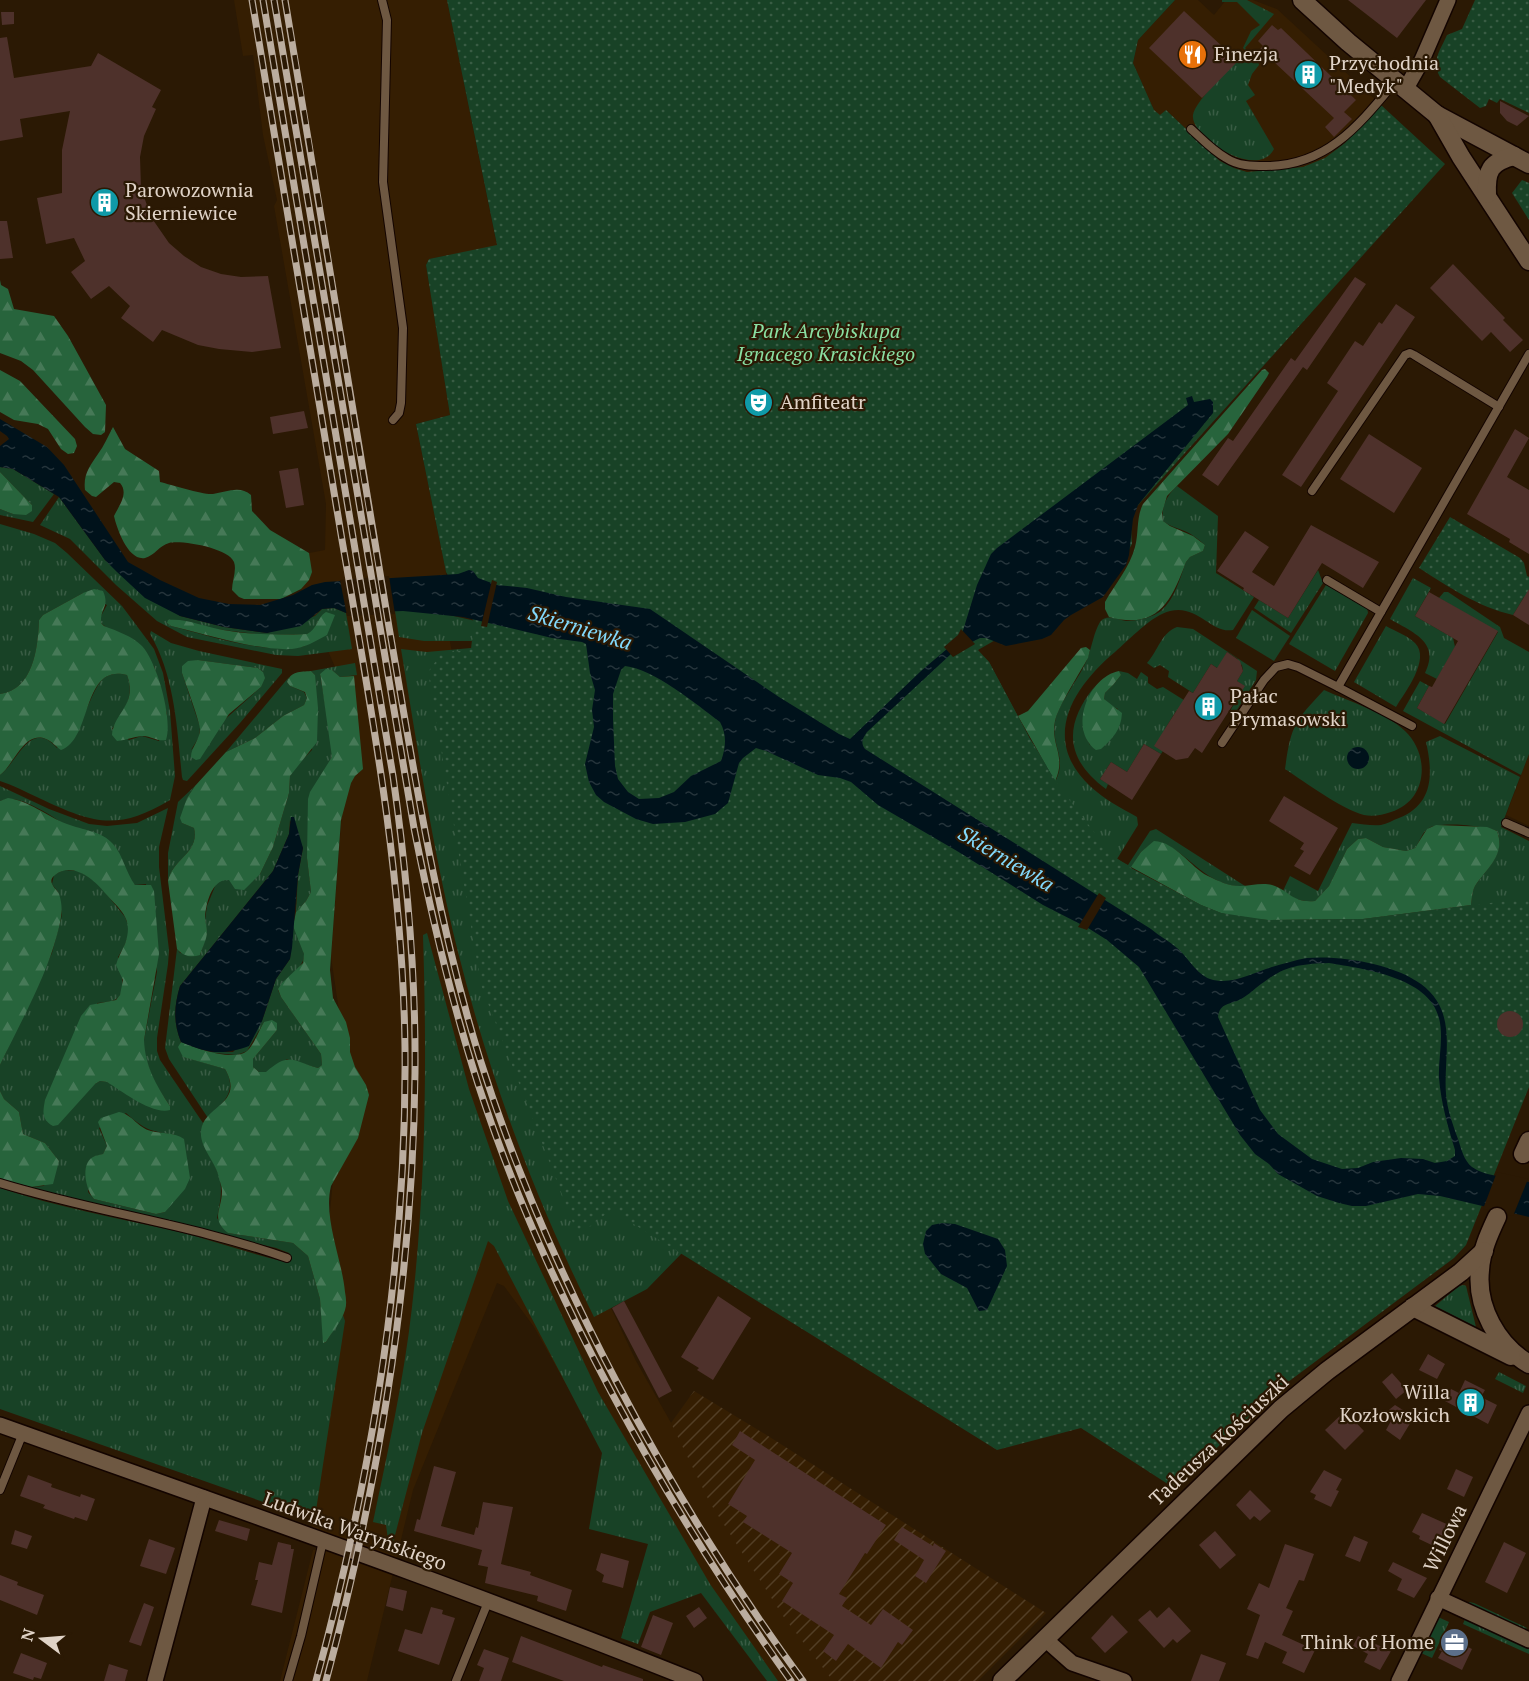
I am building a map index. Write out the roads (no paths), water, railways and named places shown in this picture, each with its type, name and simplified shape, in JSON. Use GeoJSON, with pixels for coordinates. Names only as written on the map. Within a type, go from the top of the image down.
{"type":"FeatureCollection","features":[{"type":"Feature","properties":{"kind":"street"},"geometry":{"type":"LineString","coordinates":[[1302,0],[1400,86],[1437,115],[1522,160]]}},
{"type":"Feature","properties":{"kind":"street"},"geometry":{"type":"LineString","coordinates":[[1400,86],[1422,60],[1448,0]]}},
{"type":"Feature","properties":{"kind":"street"},"geometry":{"type":"LineString","coordinates":[[1437,115],[1461,157],[1529,261]]}},
{"type":"Feature","properties":{"kind":"street"},"geometry":{"type":"LineString","coordinates":[[1487,194],[1489,172],[1493,165],[1499,161],[1522,160]]}},
{"type":"Feature","properties":{"kind":"street"},"geometry":{"type":"LineString","coordinates":[[1497,1217],[1484,1251],[1479,1282],[1486,1313],[1501,1341],[1528,1363]]}},
{"type":"Feature","properties":{"kind":"street","name":"Tadeusza Kościuszki"},"geometry":{"type":"LineString","coordinates":[[1002,1681],[1281,1409],[1327,1371],[1461,1272],[1484,1251]]}},
{"type":"Feature","properties":{"kind":"street"},"geometry":{"type":"LineString","coordinates":[[1413,1307],[1497,1350],[1528,1363]]}},
{"type":"Feature","properties":{"kind":"street","name":"Willowa"},"geometry":{"type":"LineString","coordinates":[[1399,1681],[1529,1413]]}},
{"type":"Feature","properties":{"kind":"street","name":"Ludwika Waryńskiego"},"geometry":{"type":"LineString","coordinates":[[0,1425],[597,1642],[694,1681]]}},
{"type":"Feature","properties":{"kind":"street"},"geometry":{"type":"LineString","coordinates":[[155,1681],[204,1498]]}},
{"type":"Feature","properties":{"kind":"street"},"geometry":{"type":"LineString","coordinates":[[1438,1598],[1529,1640]]}},
{"type":"Feature","properties":{"kind":"street"},"geometry":{"type":"LineString","coordinates":[[1045,1639],[1071,1663],[1124,1681]]}},
{"type":"Feature","properties":{"kind":"lane"},"geometry":{"type":"LineString","coordinates":[[382,0],[387,20],[383,182],[404,339],[402,403],[399,413],[393,420]]}},
{"type":"Feature","properties":{"kind":"lane"},"geometry":{"type":"LineString","coordinates":[[1191,129],[1211,148],[1235,163],[1249,166],[1273,166],[1303,161],[1322,154],[1400,86]]}},
{"type":"Feature","properties":{"kind":"lane"},"geometry":{"type":"LineString","coordinates":[[1312,491],[1405,355],[1410,353],[1414,355],[1499,407]]}},
{"type":"Feature","properties":{"kind":"lane"},"geometry":{"type":"LineString","coordinates":[[1338,687],[1529,354]]}},
{"type":"Feature","properties":{"kind":"lane"},"geometry":{"type":"LineString","coordinates":[[1327,580],[1382,612]]}},
{"type":"Feature","properties":{"kind":"lane"},"geometry":{"type":"LineString","coordinates":[[1222,743],[1264,680],[1276,668],[1287,664],[1298,667],[1412,726]]}},
{"type":"Feature","properties":{"kind":"lane"},"geometry":{"type":"LineString","coordinates":[[1506,823],[1529,833]]}},
{"type":"Feature","properties":{"kind":"lane"},"geometry":{"type":"LineString","coordinates":[[0,1183],[71,1203],[221,1238],[287,1258]]}},
{"type":"Feature","properties":{"kind":"lane"},"geometry":{"type":"LineString","coordinates":[[0,1490],[23,1433]]}},
{"type":"Feature","properties":{"kind":"lane"},"geometry":{"type":"LineString","coordinates":[[288,1681],[323,1541]]}},
{"type":"Feature","properties":{"kind":"lane"},"geometry":{"type":"LineString","coordinates":[[456,1681],[488,1602]]}},
{"type":"Feature","properties":{"kind":"water","name":"Skierniewka"},"geometry":{"type":"Polygon","coordinates":[[[1192,396],[1194,402],[1210,399],[1213,402],[1213,413],[1138,505],[1133,519],[1126,565],[1103,597],[1071,615],[1051,635],[1042,639],[1006,646],[980,638],[951,654],[867,732],[863,740],[863,747],[1151,929],[1177,948],[1205,977],[1218,981],[1234,980],[1294,961],[1321,957],[1382,966],[1421,984],[1433,995],[1441,1008],[1445,1021],[1447,1100],[1452,1123],[1465,1158],[1478,1171],[1529,1182],[1529,1217],[1440,1196],[1418,1194],[1366,1206],[1352,1206],[1317,1196],[1278,1174],[1255,1154],[1240,1135],[1139,967],[1107,940],[1043,905],[878,805],[851,782],[818,775],[756,748],[739,763],[728,803],[715,814],[685,822],[653,824],[636,819],[604,802],[596,795],[589,782],[585,764],[594,727],[592,710],[595,690],[586,644],[582,642],[552,638],[463,617],[403,611],[346,613],[334,608],[322,609],[301,626],[267,633],[224,627],[180,616],[145,598],[117,572],[105,560],[59,497],[13,469],[0,467],[0,446],[9,439],[0,431],[0,419],[47,447],[64,465],[128,562],[199,598],[229,604],[260,605],[325,582],[458,574],[469,570],[473,571],[478,578],[497,585],[650,609],[779,697],[850,739],[921,671],[961,637],[977,585],[991,554],[1188,405],[1186,398],[1192,396]],[[625,666],[621,670],[613,694],[615,766],[618,779],[628,792],[639,799],[659,798],[674,792],[691,776],[721,761],[725,746],[724,732],[720,722],[674,688],[649,673],[625,666]],[[1329,963],[1303,965],[1280,972],[1244,997],[1223,1006],[1219,1012],[1218,1017],[1260,1110],[1278,1134],[1312,1159],[1342,1169],[1358,1168],[1373,1162],[1401,1158],[1423,1159],[1435,1163],[1447,1161],[1455,1156],[1455,1150],[1441,1097],[1440,1026],[1433,1004],[1423,993],[1393,977],[1329,963]]]}},
{"type":"Feature","properties":{"kind":"water"},"geometry":{"type":"Polygon","coordinates":[[[1358,747],[1366,750],[1369,758],[1366,766],[1358,769],[1350,766],[1347,758],[1350,750],[1358,747]]]}},
{"type":"Feature","properties":{"kind":"water"},"geometry":{"type":"Polygon","coordinates":[[[291,817],[294,817],[303,848],[298,875],[292,948],[290,959],[276,979],[262,1021],[249,1046],[239,1049],[215,1052],[181,1042],[175,1014],[180,986],[273,871],[289,834],[291,817]]]}},
{"type":"Feature","properties":{"kind":"water"},"geometry":{"type":"Polygon","coordinates":[[[955,1224],[998,1239],[1005,1250],[1007,1266],[987,1310],[979,1311],[967,1288],[941,1274],[925,1254],[923,1244],[926,1231],[932,1225],[955,1224]]]}},
{"type":"Feature","properties":{"kind":"railway"},"geometry":{"type":"LineString","coordinates":[[252,0],[384,792],[403,984],[404,1128],[400,1208],[392,1288],[382,1368],[354,1526],[316,1681]]}},
{"type":"Feature","properties":{"kind":"railway"},"geometry":{"type":"LineString","coordinates":[[263,0],[393,776],[406,887],[414,999],[413,1150],[400,1303],[377,1456],[362,1531],[326,1681]]}},
{"type":"Feature","properties":{"kind":"railway"},"geometry":{"type":"LineString","coordinates":[[274,0],[414,828],[442,957],[468,1052],[506,1162],[538,1240],[573,1318],[612,1394],[698,1542],[791,1681]]}},
{"type":"Feature","properties":{"kind":"railway"},"geometry":{"type":"LineString","coordinates":[[285,0],[417,789],[450,950],[479,1056],[507,1138],[539,1219],[616,1381],[705,1537],[753,1611],[803,1681]]}},
{"type":"Feature","properties":{"kind":"place","name":"Finezja"},"geometry":{"type":"Point","coordinates":[1193,54]}},
{"type":"Feature","properties":{"kind":"place","name":"Przychodnia \"Medyk\""},"geometry":{"type":"Point","coordinates":[1308,74]}},
{"type":"Feature","properties":{"kind":"place","name":"Parowozownia Skierniewice"},"geometry":{"type":"Point","coordinates":[104,202]}},
{"type":"Feature","properties":{"kind":"place","name":"Amfiteatr"},"geometry":{"type":"Point","coordinates":[759,402]}},
{"type":"Feature","properties":{"kind":"place","name":"Pałac Prymasowski"},"geometry":{"type":"Point","coordinates":[1209,707]}},
{"type":"Feature","properties":{"kind":"place","name":"Willa Kozłowskich"},"geometry":{"type":"Point","coordinates":[1471,1403]}},
{"type":"Feature","properties":{"kind":"place","name":"Think of Home"},"geometry":{"type":"Point","coordinates":[1455,1642]}},
{"type":"Feature","properties":{"kind":"park label","name":"Park Arcybiskupa Ignacego Krasickiego"},"geometry":{"type":"Point","coordinates":[826,342]}}]}
